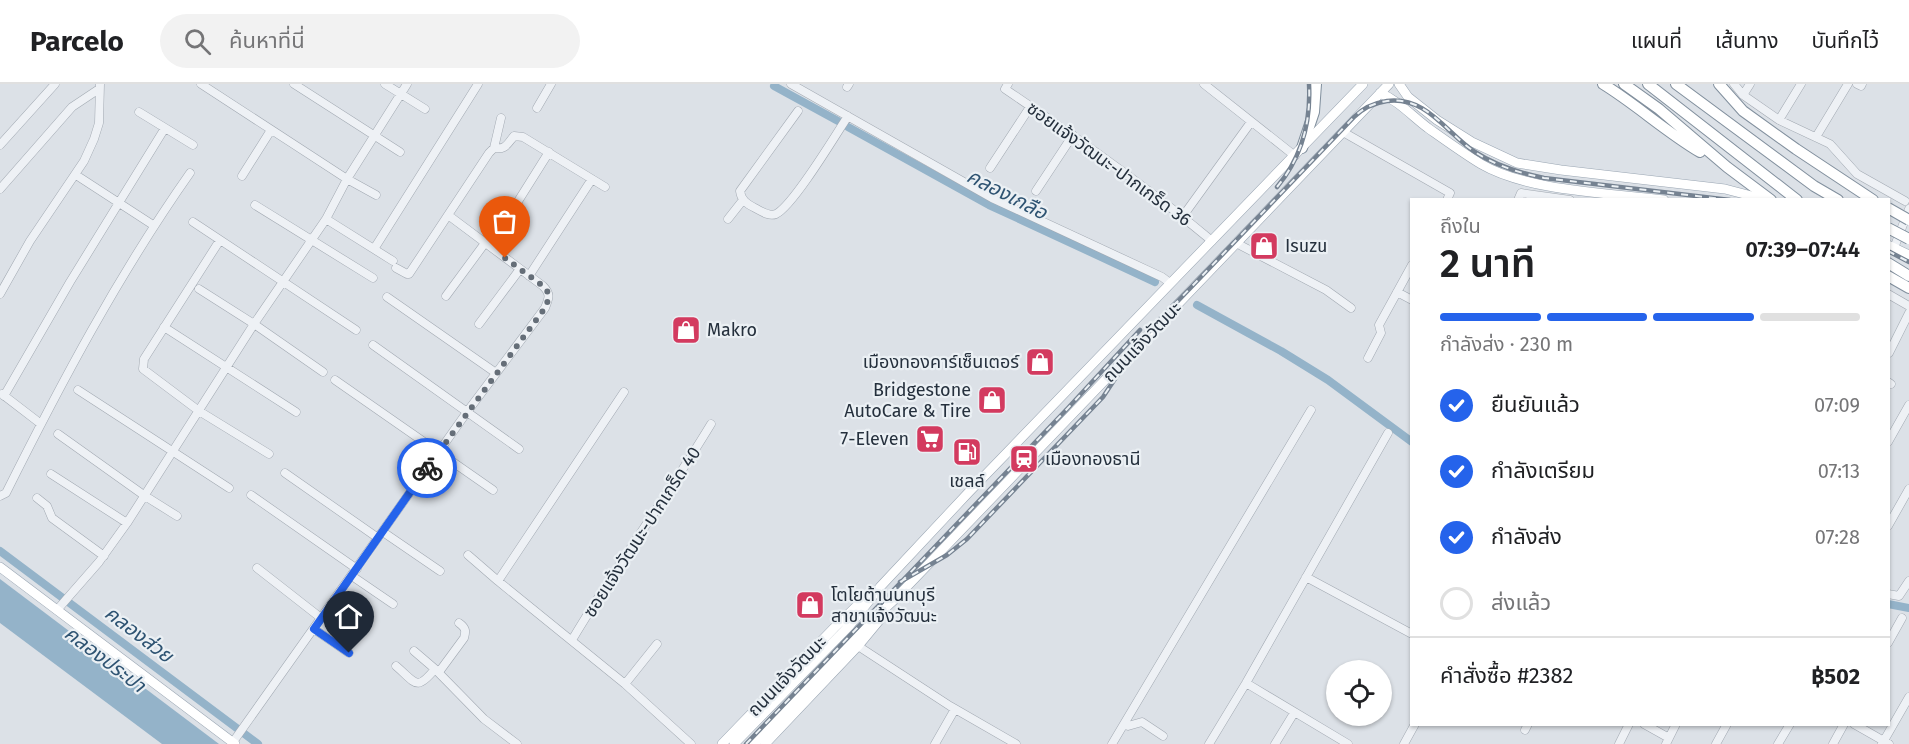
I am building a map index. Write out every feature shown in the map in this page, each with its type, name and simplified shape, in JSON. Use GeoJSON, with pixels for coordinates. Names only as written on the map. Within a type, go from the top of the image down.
{"type":"FeatureCollection","features":[{"type":"Feature","properties":{"kind":"highway"},"geometry":{"type":"LineString","coordinates":[[1316,84],[1316,102]]}},
{"type":"Feature","properties":{"kind":"highway"},"geometry":{"type":"LineString","coordinates":[[1298,152],[1311,122],[1322,84]]}},
{"type":"Feature","properties":{"kind":"highway"},"geometry":{"type":"LineString","coordinates":[[1603,84],[1653,118],[1677,138],[1727,167]]}},
{"type":"Feature","properties":{"kind":"highway"},"geometry":{"type":"LineString","coordinates":[[1624,84],[1659,109],[1766,198]]}},
{"type":"Feature","properties":{"kind":"highway"},"geometry":{"type":"LineString","coordinates":[[1648,84],[1794,198]]}},
{"type":"Feature","properties":{"kind":"highway"},"geometry":{"type":"LineString","coordinates":[[1676,84],[1814,186],[1835,198]]}},
{"type":"Feature","properties":{"kind":"highway"},"geometry":{"type":"LineString","coordinates":[[1685,84],[1733,127]]}},
{"type":"Feature","properties":{"kind":"highway"},"geometry":{"type":"LineString","coordinates":[[1719,84],[1743,111],[1870,198]]}},
{"type":"Feature","properties":{"kind":"highway"},"geometry":{"type":"LineString","coordinates":[[1890,209],[1909,220]]}},
{"type":"Feature","properties":{"kind":"highway"},"geometry":{"type":"LineString","coordinates":[[1890,229],[1909,240]]}},
{"type":"Feature","properties":{"kind":"highway"},"geometry":{"type":"LineString","coordinates":[[1890,262],[1909,276]]}},
{"type":"Feature","properties":{"kind":"highway"},"geometry":{"type":"LineString","coordinates":[[1890,277],[1909,288]]}},
{"type":"Feature","properties":{"kind":"main road","name":"ถนนแจ้งวัฒนะ"},"geometry":{"type":"LineString","coordinates":[[734,744],[850,624],[880,586],[1363,84]]}},
{"type":"Feature","properties":{"kind":"main road","name":"ถนนแจ้งวัฒนะ"},"geometry":{"type":"LineString","coordinates":[[754,744],[858,633],[894,600],[1389,84]]}},
{"type":"Feature","properties":{"kind":"main road"},"geometry":{"type":"LineString","coordinates":[[1399,84],[1408,97],[1437,120],[1472,142],[1517,163],[1725,189],[1761,198]]}},
{"type":"Feature","properties":{"kind":"main road"},"geometry":{"type":"LineString","coordinates":[[1380,93],[1392,98],[1427,127],[1487,167],[1506,176],[1524,182],[1648,198]]}},
{"type":"Feature","properties":{"kind":"main road"},"geometry":{"type":"LineString","coordinates":[[1892,247],[1909,255]]}},
{"type":"Feature","properties":{"kind":"main road"},"geometry":{"type":"LineString","coordinates":[[1890,262],[1909,270]]}},
{"type":"Feature","properties":{"kind":"main road"},"geometry":{"type":"LineString","coordinates":[[0,567],[234,741]]}},
{"type":"Feature","properties":{"kind":"main road","name":"ถนนแจ้งวัฒนะ"},"geometry":{"type":"LineString","coordinates":[[722,744],[861,601],[880,586]]}},
{"type":"Feature","properties":{"kind":"main road","name":"ถนนแจ้งวัฒนะ"},"geometry":{"type":"LineString","coordinates":[[765,744],[858,646],[894,600]]}},
{"type":"Feature","properties":{"kind":"street"},"geometry":{"type":"LineString","coordinates":[[1,142],[55,84]]}},
{"type":"Feature","properties":{"kind":"street"},"geometry":{"type":"LineString","coordinates":[[201,84],[347,179],[376,195]]}},
{"type":"Feature","properties":{"kind":"street"},"geometry":{"type":"LineString","coordinates":[[294,84],[400,152]]}},
{"type":"Feature","properties":{"kind":"street"},"geometry":{"type":"LineString","coordinates":[[385,84],[425,109]]}},
{"type":"Feature","properties":{"kind":"street"},"geometry":{"type":"LineString","coordinates":[[58,608],[104,556],[145,496],[254,324],[326,219],[347,179],[407,84]]}},
{"type":"Feature","properties":{"kind":"street"},"geometry":{"type":"LineString","coordinates":[[374,249],[478,84]]}},
{"type":"Feature","properties":{"kind":"street"},"geometry":{"type":"LineString","coordinates":[[537,108],[551,84]]}},
{"type":"Feature","properties":{"kind":"street"},"geometry":{"type":"LineString","coordinates":[[790,84],[992,198],[1162,277],[1170,284]]}},
{"type":"Feature","properties":{"kind":"street"},"geometry":{"type":"LineString","coordinates":[[1204,84],[1251,122],[1298,152]]}},
{"type":"Feature","properties":{"kind":"street"},"geometry":{"type":"LineString","coordinates":[[1734,84],[1743,95],[1779,120],[1830,144],[1857,174],[1907,205],[1892,247]]}},
{"type":"Feature","properties":{"kind":"street"},"geometry":{"type":"LineString","coordinates":[[1743,95],[1750,84]]}},
{"type":"Feature","properties":{"kind":"street"},"geometry":{"type":"LineString","coordinates":[[1779,120],[1801,84]]}},
{"type":"Feature","properties":{"kind":"street"},"geometry":{"type":"LineString","coordinates":[[1816,137],[1848,84]]}},
{"type":"Feature","properties":{"kind":"street"},"geometry":{"type":"LineString","coordinates":[[1857,84],[1861,86],[1862,84]]}},
{"type":"Feature","properties":{"kind":"street"},"geometry":{"type":"LineString","coordinates":[[0,294],[30,241],[84,161],[99,123],[100,87]]}},
{"type":"Feature","properties":{"kind":"street"},"geometry":{"type":"LineString","coordinates":[[0,189],[72,107],[100,87]]}},
{"type":"Feature","properties":{"kind":"street","name":"ซอยแจ้งวัฒนะ-ปากเกร็ด 36"},"geometry":{"type":"LineString","coordinates":[[1007,87],[1183,216],[1212,241]]}},
{"type":"Feature","properties":{"kind":"street"},"geometry":{"type":"LineString","coordinates":[[990,168],[1030,106]]}},
{"type":"Feature","properties":{"kind":"street"},"geometry":{"type":"LineString","coordinates":[[798,111],[740,191],[743,200],[769,215],[780,211],[812,171],[848,116]]}},
{"type":"Feature","properties":{"kind":"street"},"geometry":{"type":"LineString","coordinates":[[139,112],[193,145]]}},
{"type":"Feature","properties":{"kind":"street"},"geometry":{"type":"LineString","coordinates":[[326,219],[409,274],[494,148],[501,117]]}},
{"type":"Feature","properties":{"kind":"street"},"geometry":{"type":"LineString","coordinates":[[1183,216],[1251,122]]}},
{"type":"Feature","properties":{"kind":"street"},"geometry":{"type":"LineString","coordinates":[[41,424],[2,394],[165,128]]}},
{"type":"Feature","properties":{"kind":"street"},"geometry":{"type":"LineString","coordinates":[[242,176],[271,130]]}},
{"type":"Feature","properties":{"kind":"street"},"geometry":{"type":"LineString","coordinates":[[1343,132],[1450,193],[1448,198]]}},
{"type":"Feature","properties":{"kind":"street"},"geometry":{"type":"LineString","coordinates":[[494,148],[506,147],[514,136],[518,135],[605,187]]}},
{"type":"Feature","properties":{"kind":"street"},"geometry":{"type":"LineString","coordinates":[[1036,191],[1073,135]]}},
{"type":"Feature","properties":{"kind":"street"},"geometry":{"type":"LineString","coordinates":[[446,296],[488,244],[549,152]]}},
{"type":"Feature","properties":{"kind":"street"},"geometry":{"type":"LineString","coordinates":[[1487,167],[1493,153]]}},
{"type":"Feature","properties":{"kind":"street"},"geometry":{"type":"LineString","coordinates":[[0,496],[6,493],[115,287],[153,225],[190,173]]}},
{"type":"Feature","properties":{"kind":"street"},"geometry":{"type":"LineString","coordinates":[[76,175],[153,225]]}},
{"type":"Feature","properties":{"kind":"street"},"geometry":{"type":"LineString","coordinates":[[529,276],[592,179]]}},
{"type":"Feature","properties":{"kind":"street"},"geometry":{"type":"LineString","coordinates":[[1519,198],[1521,193],[1556,198]]}},
{"type":"Feature","properties":{"kind":"street"},"geometry":{"type":"LineString","coordinates":[[728,219],[743,200]]}},
{"type":"Feature","properties":{"kind":"street"},"geometry":{"type":"LineString","coordinates":[[255,205],[373,279]]}},
{"type":"Feature","properties":{"kind":"street"},"geometry":{"type":"LineString","coordinates":[[234,741],[550,298],[543,286],[448,215]]}},
{"type":"Feature","properties":{"kind":"street"},"geometry":{"type":"LineString","coordinates":[[194,222],[356,330]]}},
{"type":"Feature","properties":{"kind":"street"},"geometry":{"type":"LineString","coordinates":[[220,240],[144,359],[143,369],[199,411],[269,454]]}},
{"type":"Feature","properties":{"kind":"street"},"geometry":{"type":"LineString","coordinates":[[1236,243],[1326,290],[1351,308]]}},
{"type":"Feature","properties":{"kind":"street"},"geometry":{"type":"LineString","coordinates":[[1368,358],[1381,333],[1379,325],[1410,268]]}},
{"type":"Feature","properties":{"kind":"street"},"geometry":{"type":"LineString","coordinates":[[479,324],[520,269]]}},
{"type":"Feature","properties":{"kind":"street"},"geometry":{"type":"LineString","coordinates":[[199,289],[324,372]]}},
{"type":"Feature","properties":{"kind":"street"},"geometry":{"type":"LineString","coordinates":[[1396,292],[1410,299]]}},
{"type":"Feature","properties":{"kind":"street"},"geometry":{"type":"LineString","coordinates":[[1890,295],[1909,306]]}},
{"type":"Feature","properties":{"kind":"street"},"geometry":{"type":"LineString","coordinates":[[387,297],[496,373]]}},
{"type":"Feature","properties":{"kind":"street"},"geometry":{"type":"LineString","coordinates":[[1890,350],[1909,313]]}},
{"type":"Feature","properties":{"kind":"street"},"geometry":{"type":"LineString","coordinates":[[164,327],[296,412]]}},
{"type":"Feature","properties":{"kind":"street"},"geometry":{"type":"LineString","coordinates":[[373,345],[519,449]]}},
{"type":"Feature","properties":{"kind":"street"},"geometry":{"type":"LineString","coordinates":[[335,380],[493,490]]}},
{"type":"Feature","properties":{"kind":"street"},"geometry":{"type":"LineString","coordinates":[[78,390],[229,488]]}},
{"type":"Feature","properties":{"kind":"street"},"geometry":{"type":"LineString","coordinates":[[498,581],[624,392]]}},
{"type":"Feature","properties":{"kind":"street"},"geometry":{"type":"LineString","coordinates":[[1890,438],[1909,405]]}},
{"type":"Feature","properties":{"kind":"street"},"geometry":{"type":"LineString","coordinates":[[1112,744],[1311,410]]}},
{"type":"Feature","properties":{"kind":"street","name":"ซอยแจ้งวัฒนะ-ปากเกร็ด 40"},"geometry":{"type":"LineString","coordinates":[[572,640],[600,592],[711,423]]}},
{"type":"Feature","properties":{"kind":"street"},"geometry":{"type":"LineString","coordinates":[[1209,744],[1388,433]]}},
{"type":"Feature","properties":{"kind":"street"},"geometry":{"type":"LineString","coordinates":[[58,434],[177,516]]}},
{"type":"Feature","properties":{"kind":"street"},"geometry":{"type":"LineString","coordinates":[[285,473],[440,571]]}},
{"type":"Feature","properties":{"kind":"street"},"geometry":{"type":"LineString","coordinates":[[51,474],[127,523]]}},
{"type":"Feature","properties":{"kind":"street"},"geometry":{"type":"LineString","coordinates":[[1890,522],[1909,489]]}},
{"type":"Feature","properties":{"kind":"street"},"geometry":{"type":"LineString","coordinates":[[251,495],[393,604]]}},
{"type":"Feature","properties":{"kind":"street"},"geometry":{"type":"LineString","coordinates":[[37,498],[46,506],[52,518],[104,556]]}},
{"type":"Feature","properties":{"kind":"street"},"geometry":{"type":"LineString","coordinates":[[468,555],[626,684],[691,744]]}},
{"type":"Feature","properties":{"kind":"street"},"geometry":{"type":"LineString","coordinates":[[257,568],[321,618]]}},
{"type":"Feature","properties":{"kind":"street"},"geometry":{"type":"LineString","coordinates":[[1306,578],[1410,633]]}},
{"type":"Feature","properties":{"kind":"street"},"geometry":{"type":"LineString","coordinates":[[1890,594],[1899,596],[1909,581]]}},
{"type":"Feature","properties":{"kind":"street"},"geometry":{"type":"LineString","coordinates":[[1890,639],[1902,618]]}},
{"type":"Feature","properties":{"kind":"street"},"geometry":{"type":"LineString","coordinates":[[396,666],[413,681],[424,683],[464,638],[466,632],[459,623]]}},
{"type":"Feature","properties":{"kind":"street"},"geometry":{"type":"LineString","coordinates":[[314,629],[349,653]]}},
{"type":"Feature","properties":{"kind":"street"},"geometry":{"type":"LineString","coordinates":[[626,684],[657,644]]}},
{"type":"Feature","properties":{"kind":"street"},"geometry":{"type":"LineString","coordinates":[[858,646],[956,709],[1016,744]]}},
{"type":"Feature","properties":{"kind":"street"},"geometry":{"type":"LineString","coordinates":[[414,651],[437,670],[484,719],[517,744]]}},
{"type":"Feature","properties":{"kind":"street"},"geometry":{"type":"LineString","coordinates":[[1246,683],[1345,743]]}},
{"type":"Feature","properties":{"kind":"street"},"geometry":{"type":"LineString","coordinates":[[1857,726],[1885,743],[1909,698]]}},
{"type":"Feature","properties":{"kind":"street"},"geometry":{"type":"LineString","coordinates":[[935,744],[956,709]]}},
{"type":"Feature","properties":{"kind":"street"},"geometry":{"type":"LineString","coordinates":[[1275,744],[1294,713]]}},
{"type":"Feature","properties":{"kind":"street"},"geometry":{"type":"LineString","coordinates":[[1124,724],[1128,726],[1142,722],[1163,736]]}},
{"type":"Feature","properties":{"kind":"street"},"geometry":{"type":"LineString","coordinates":[[1404,744],[1414,726]]}},
{"type":"Feature","properties":{"kind":"street"},"geometry":{"type":"LineString","coordinates":[[1619,744],[1628,726]]}},
{"type":"Feature","properties":{"kind":"street"},"geometry":{"type":"LineString","coordinates":[[1647,726],[1667,741],[1675,726]]}},
{"type":"Feature","properties":{"kind":"street"},"geometry":{"type":"LineString","coordinates":[[1716,744],[1726,726]]}},
{"type":"Feature","properties":{"kind":"street"},"geometry":{"type":"LineString","coordinates":[[1778,744],[1789,726]]}},
{"type":"Feature","properties":{"kind":"street"},"geometry":{"type":"LineString","coordinates":[[1833,744],[1843,726]]}},
{"type":"Feature","properties":{"kind":"water","name":"คลองประปา"},"geometry":{"type":"Polygon","coordinates":[[[0,579],[219,744],[162,744],[0,623],[0,579]]]}},
{"type":"Feature","properties":{"kind":"waterway","name":"คลองเกลือ"},"geometry":{"type":"LineString","coordinates":[[774,86],[838,121]]}},
{"type":"Feature","properties":{"kind":"waterway","name":"คลองเกลือ"},"geometry":{"type":"LineString","coordinates":[[848,127],[989,205],[1155,282]]}},
{"type":"Feature","properties":{"kind":"waterway","name":"คลองเกลือ"},"geometry":{"type":"LineString","coordinates":[[1197,305],[1281,351],[1328,380],[1410,441]]}},
{"type":"Feature","properties":{"kind":"waterway","name":"คลองส่วย"},"geometry":{"type":"LineString","coordinates":[[0,551],[258,744]]}},
{"type":"Feature","properties":{"kind":"waterway","name":"คลองเกลือ"},"geometry":{"type":"LineString","coordinates":[[1890,604],[1909,608]]}},
{"type":"Feature","properties":{"kind":"railway"},"geometry":{"type":"LineString","coordinates":[[1277,187],[1286,176],[1299,151],[1308,112],[1309,84]]}},
{"type":"Feature","properties":{"kind":"railway"},"geometry":{"type":"LineString","coordinates":[[900,582],[947,555],[967,539],[1103,397],[1138,344],[1153,327],[1354,117],[1369,106],[1387,101],[1414,104],[1425,110],[1475,152],[1500,165],[1526,174],[1713,198]]}},
{"type":"Feature","properties":{"kind":"railway"},"geometry":{"type":"LineString","coordinates":[[1890,252],[1909,262]]}},
{"type":"Feature","properties":{"kind":"railway"},"geometry":{"type":"LineString","coordinates":[[746,744],[1140,330]]}},
{"type":"Feature","properties":{"kind":"way so far"},"geometry":{"type":"LineString","coordinates":[[427,468],[545,308],[550,298],[543,286],[505,258]]}},
{"type":"Feature","properties":{"kind":"place","name":"Isuzu"},"geometry":{"type":"Point","coordinates":[1264,246]}},
{"type":"Feature","properties":{"kind":"place","name":"Makro"},"geometry":{"type":"Point","coordinates":[686,330]}},
{"type":"Feature","properties":{"kind":"place","name":"เมืองทองคาร์เซ็นเตอร์"},"geometry":{"type":"Point","coordinates":[1040,362]}},
{"type":"Feature","properties":{"kind":"place","name":"Bridgestone AutoCare & Tire"},"geometry":{"type":"Point","coordinates":[992,400]}},
{"type":"Feature","properties":{"kind":"place","name":"7-Eleven"},"geometry":{"type":"Point","coordinates":[930,439]}},
{"type":"Feature","properties":{"kind":"place","name":"เชลล์"},"geometry":{"type":"Point","coordinates":[967,452]}},
{"type":"Feature","properties":{"kind":"place","name":"เมืองทองธานี"},"geometry":{"type":"Point","coordinates":[1024,459]}},
{"type":"Feature","properties":{"kind":"place","name":"โตโยต้านนทบุรี สาขาแจ้งวัฒนะ"},"geometry":{"type":"Point","coordinates":[810,605]}},
{"type":"Feature","properties":{"kind":"route"},"geometry":{"type":"LineString","coordinates":[[349,653],[314,629],[427,468]]}}]}
